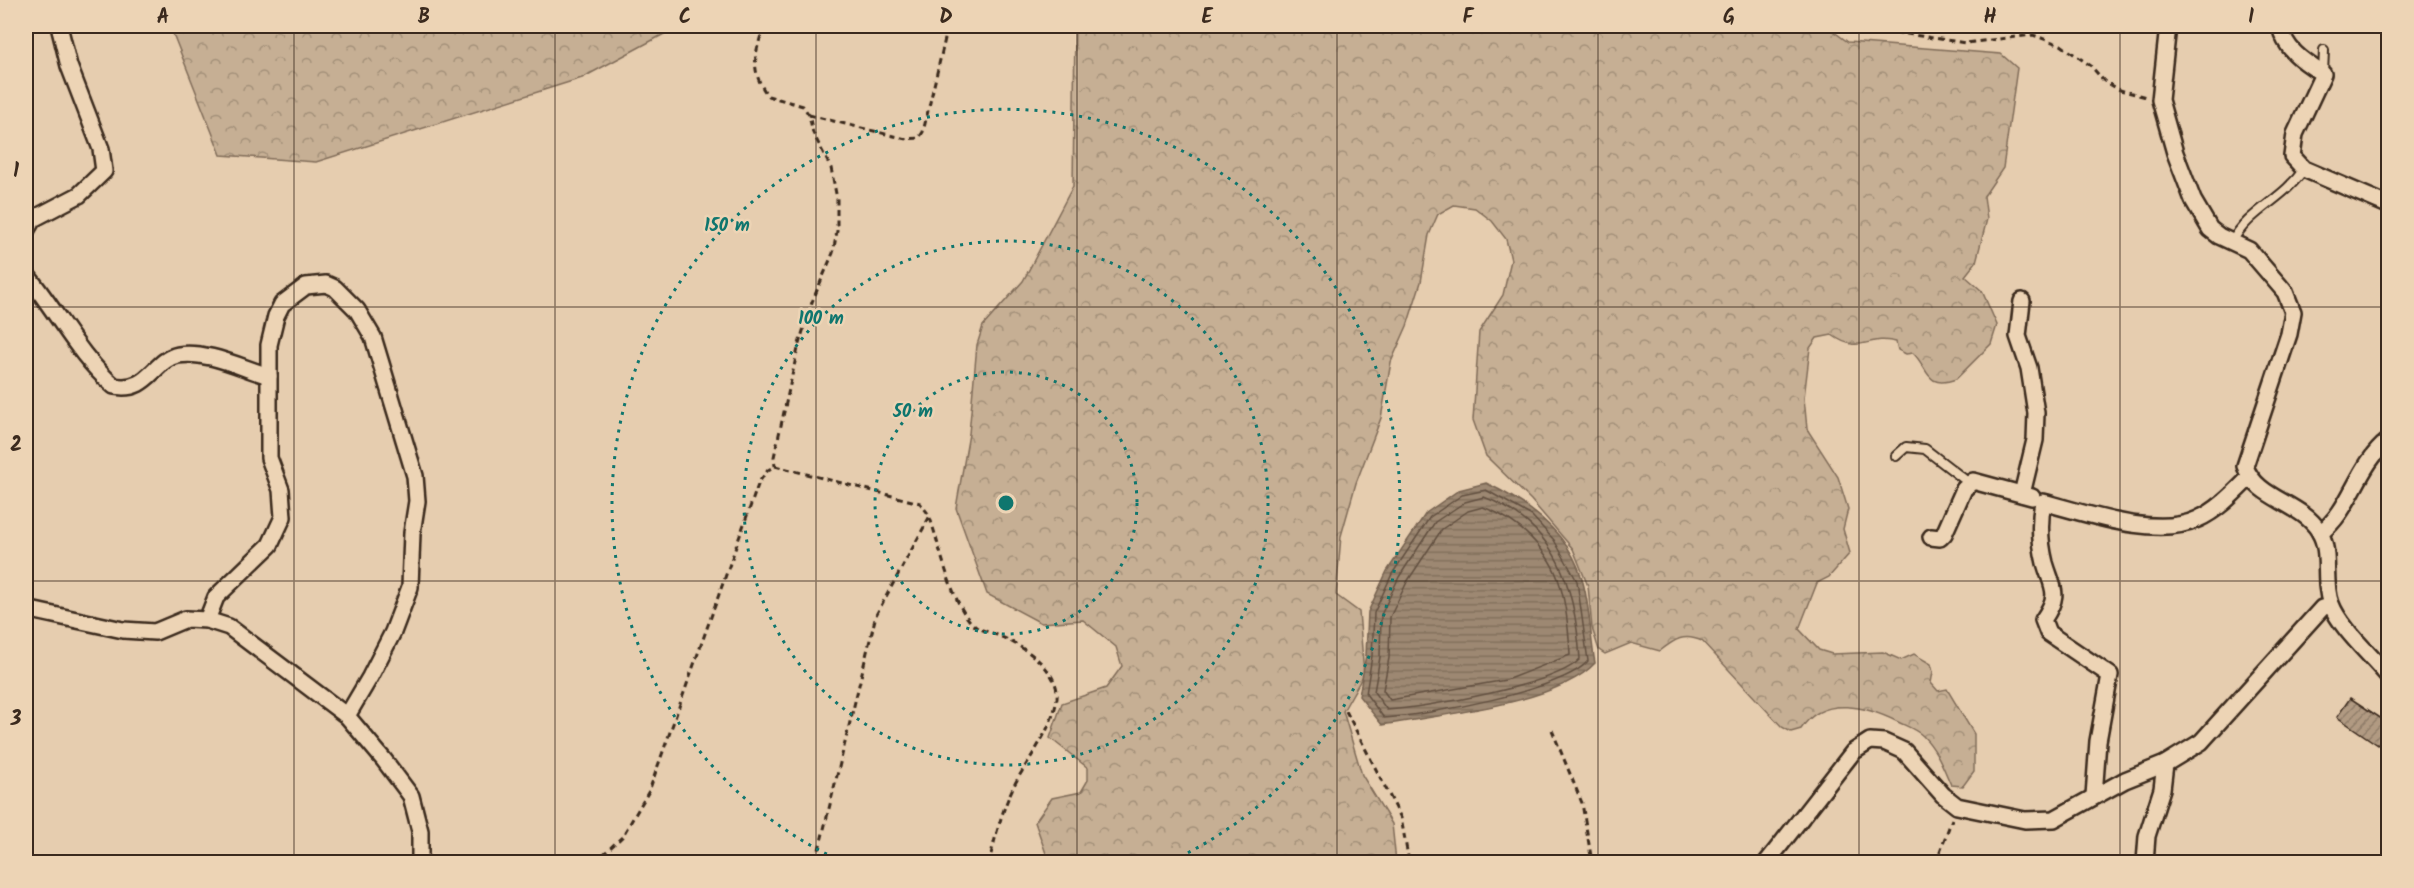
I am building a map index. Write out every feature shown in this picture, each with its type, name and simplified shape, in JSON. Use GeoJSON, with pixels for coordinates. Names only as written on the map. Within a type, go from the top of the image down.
{"type":"FeatureCollection","features":[{"type":"Feature","properties":{"kind":"street"},"geometry":{"type":"LineString","coordinates":[[26,231],[33,219],[79,195],[104,171],[101,149],[69,66],[59,26]]}},
{"type":"Feature","properties":{"kind":"street"},"geometry":{"type":"LineString","coordinates":[[2168,26],[2160,100],[2175,153],[2193,200],[2210,229],[2249,250],[2285,292],[2293,312],[2289,334],[2245,466],[2249,478],[2310,520],[2320,532],[2331,604],[2345,626],[2388,675]]}},
{"type":"Feature","properties":{"kind":"street"},"geometry":{"type":"LineString","coordinates":[[2280,26],[2282,37],[2293,52],[2323,74],[2294,141],[2292,156],[2304,169],[2388,205]]}},
{"type":"Feature","properties":{"kind":"street"},"geometry":{"type":"LineString","coordinates":[[26,274],[50,302],[96,370],[114,386],[134,386],[176,355],[193,355],[269,376]]}},
{"type":"Feature","properties":{"kind":"street"},"geometry":{"type":"LineString","coordinates":[[207,620],[216,597],[270,545],[283,517],[281,490],[269,458],[269,345],[276,316],[282,304],[306,286],[316,283],[335,288],[357,310],[373,337],[415,476],[417,501],[412,533],[410,587],[393,632],[347,716]]}},
{"type":"Feature","properties":{"kind":"street"},"geometry":{"type":"LineString","coordinates":[[2022,301],[2018,336],[2029,368],[2036,413],[2035,440],[2022,494]]}},
{"type":"Feature","properties":{"kind":"street"},"geometry":{"type":"LineString","coordinates":[[2320,532],[2332,524],[2361,473],[2388,441]]}},
{"type":"Feature","properties":{"kind":"street"},"geometry":{"type":"LineString","coordinates":[[1930,537],[1940,538],[1944,534],[1969,483],[1978,481],[2043,502],[2122,521],[2163,527],[2198,520],[2227,501],[2249,478]]}},
{"type":"Feature","properties":{"kind":"street"},"geometry":{"type":"LineString","coordinates":[[2043,502],[2040,529],[2045,563],[2055,585],[2052,606],[2043,620],[2048,633],[2110,675],[2098,741],[2094,796]]}},
{"type":"Feature","properties":{"kind":"street"},"geometry":{"type":"LineString","coordinates":[[1767,862],[1853,752],[1870,741],[1884,741],[1904,751],[1943,795],[1957,806],[2025,820],[2054,819],[2094,796],[2165,764],[2201,742],[2322,608],[2331,604]]}},
{"type":"Feature","properties":{"kind":"street"},"geometry":{"type":"LineString","coordinates":[[26,609],[123,630],[155,632],[186,619],[207,620],[229,627],[347,716],[411,796],[420,831],[420,862]]}},
{"type":"Feature","properties":{"kind":"street"},"geometry":{"type":"LineString","coordinates":[[2145,862],[2147,836],[2162,789],[2165,764]]}},
{"type":"Feature","properties":{"kind":"lane"},"geometry":{"type":"LineString","coordinates":[[2323,74],[2324,50]]}},
{"type":"Feature","properties":{"kind":"lane"},"geometry":{"type":"LineString","coordinates":[[2232,242],[2246,220],[2284,193],[2304,169]]}},
{"type":"Feature","properties":{"kind":"lane"},"geometry":{"type":"LineString","coordinates":[[1896,456],[1906,447],[1920,447],[1969,483]]}},
{"type":"Feature","properties":{"kind":"path"},"geometry":{"type":"LineString","coordinates":[[764,26],[754,65],[764,89],[775,99],[803,106],[809,115],[809,125],[832,175],[837,199],[837,231],[833,253],[812,302],[799,344],[774,457],[775,466]]}},
{"type":"Feature","properties":{"kind":"path"},"geometry":{"type":"LineString","coordinates":[[809,115],[906,139],[919,138],[923,132],[948,26]]}},
{"type":"Feature","properties":{"kind":"path"},"geometry":{"type":"LineString","coordinates":[[1854,26],[1966,43],[2033,35],[2061,45],[2091,66],[2104,81],[2120,90],[2160,100]]}},
{"type":"Feature","properties":{"kind":"path"},"geometry":{"type":"LineString","coordinates":[[595,862],[622,837],[649,791],[759,482],[768,470],[775,466],[920,503],[930,516],[945,565],[968,618],[981,630],[1018,645],[1037,660],[1050,675],[1057,696],[1052,716],[1007,802],[989,862]]}},
{"type":"Feature","properties":{"kind":"path"},"geometry":{"type":"LineString","coordinates":[[816,862],[876,615],[930,516]]}},
{"type":"Feature","properties":{"kind":"path"},"geometry":{"type":"LineString","coordinates":[[1346,711],[1361,744],[1399,812],[1409,862]]}},
{"type":"Feature","properties":{"kind":"path"},"geometry":{"type":"LineString","coordinates":[[1552,730],[1582,803],[1592,862]]}},
{"type":"Feature","properties":{"kind":"path"},"geometry":{"type":"LineString","coordinates":[[1936,862],[1957,806]]}},
{"type":"Feature","properties":{"kind":"green space"},"geometry":{"type":"Polygon","coordinates":[[[170,26],[679,26],[582,78],[316,162],[221,155],[170,26]]]}},
{"type":"Feature","properties":{"kind":"green space"},"geometry":{"type":"Polygon","coordinates":[[[1075,26],[1826,26],[1848,42],[2001,54],[2017,68],[2003,168],[1984,196],[1987,219],[1976,262],[1965,276],[1982,291],[1997,325],[1991,344],[1956,379],[1938,382],[1929,376],[1913,353],[1906,354],[1898,350],[1896,342],[1878,340],[1850,344],[1832,335],[1817,338],[1810,348],[1804,398],[1807,429],[1838,477],[1848,509],[1843,529],[1850,553],[1829,577],[1817,583],[1799,629],[1819,650],[1832,654],[1883,652],[1901,660],[1914,654],[1931,664],[1933,672],[1931,683],[1938,691],[1947,689],[1974,734],[1974,771],[1963,786],[1951,785],[1936,753],[1921,734],[1873,712],[1860,708],[1833,707],[1810,718],[1801,729],[1791,732],[1782,727],[1702,641],[1680,638],[1660,651],[1631,643],[1605,654],[1599,650],[1592,628],[1588,586],[1573,549],[1531,500],[1486,456],[1473,420],[1479,332],[1503,295],[1511,260],[1506,239],[1492,221],[1475,208],[1454,205],[1438,214],[1429,235],[1421,282],[1407,326],[1391,362],[1381,418],[1356,483],[1341,536],[1336,595],[1359,612],[1364,674],[1343,711],[1362,775],[1392,824],[1396,862],[1049,862],[1035,822],[1052,798],[1081,792],[1088,780],[1088,768],[1050,738],[1062,703],[1106,688],[1122,666],[1116,647],[1083,620],[1041,623],[987,594],[956,508],[969,434],[977,345],[983,326],[1023,281],[1073,186],[1075,26]]]}},
{"type":"Feature","properties":{"kind":"water"},"geometry":{"type":"Polygon","coordinates":[[[1486,483],[1517,500],[1545,521],[1567,547],[1576,562],[1585,589],[1595,663],[1578,677],[1554,689],[1526,698],[1464,712],[1382,725],[1359,696],[1366,655],[1368,612],[1387,571],[1426,513],[1459,490],[1486,483]]]}},
{"type":"Feature","properties":{"kind":"building"},"geometry":{"type":"Polygon","coordinates":[[[2350,698],[2388,723],[2388,729],[2378,745],[2337,717],[2350,698]]]}}]}
